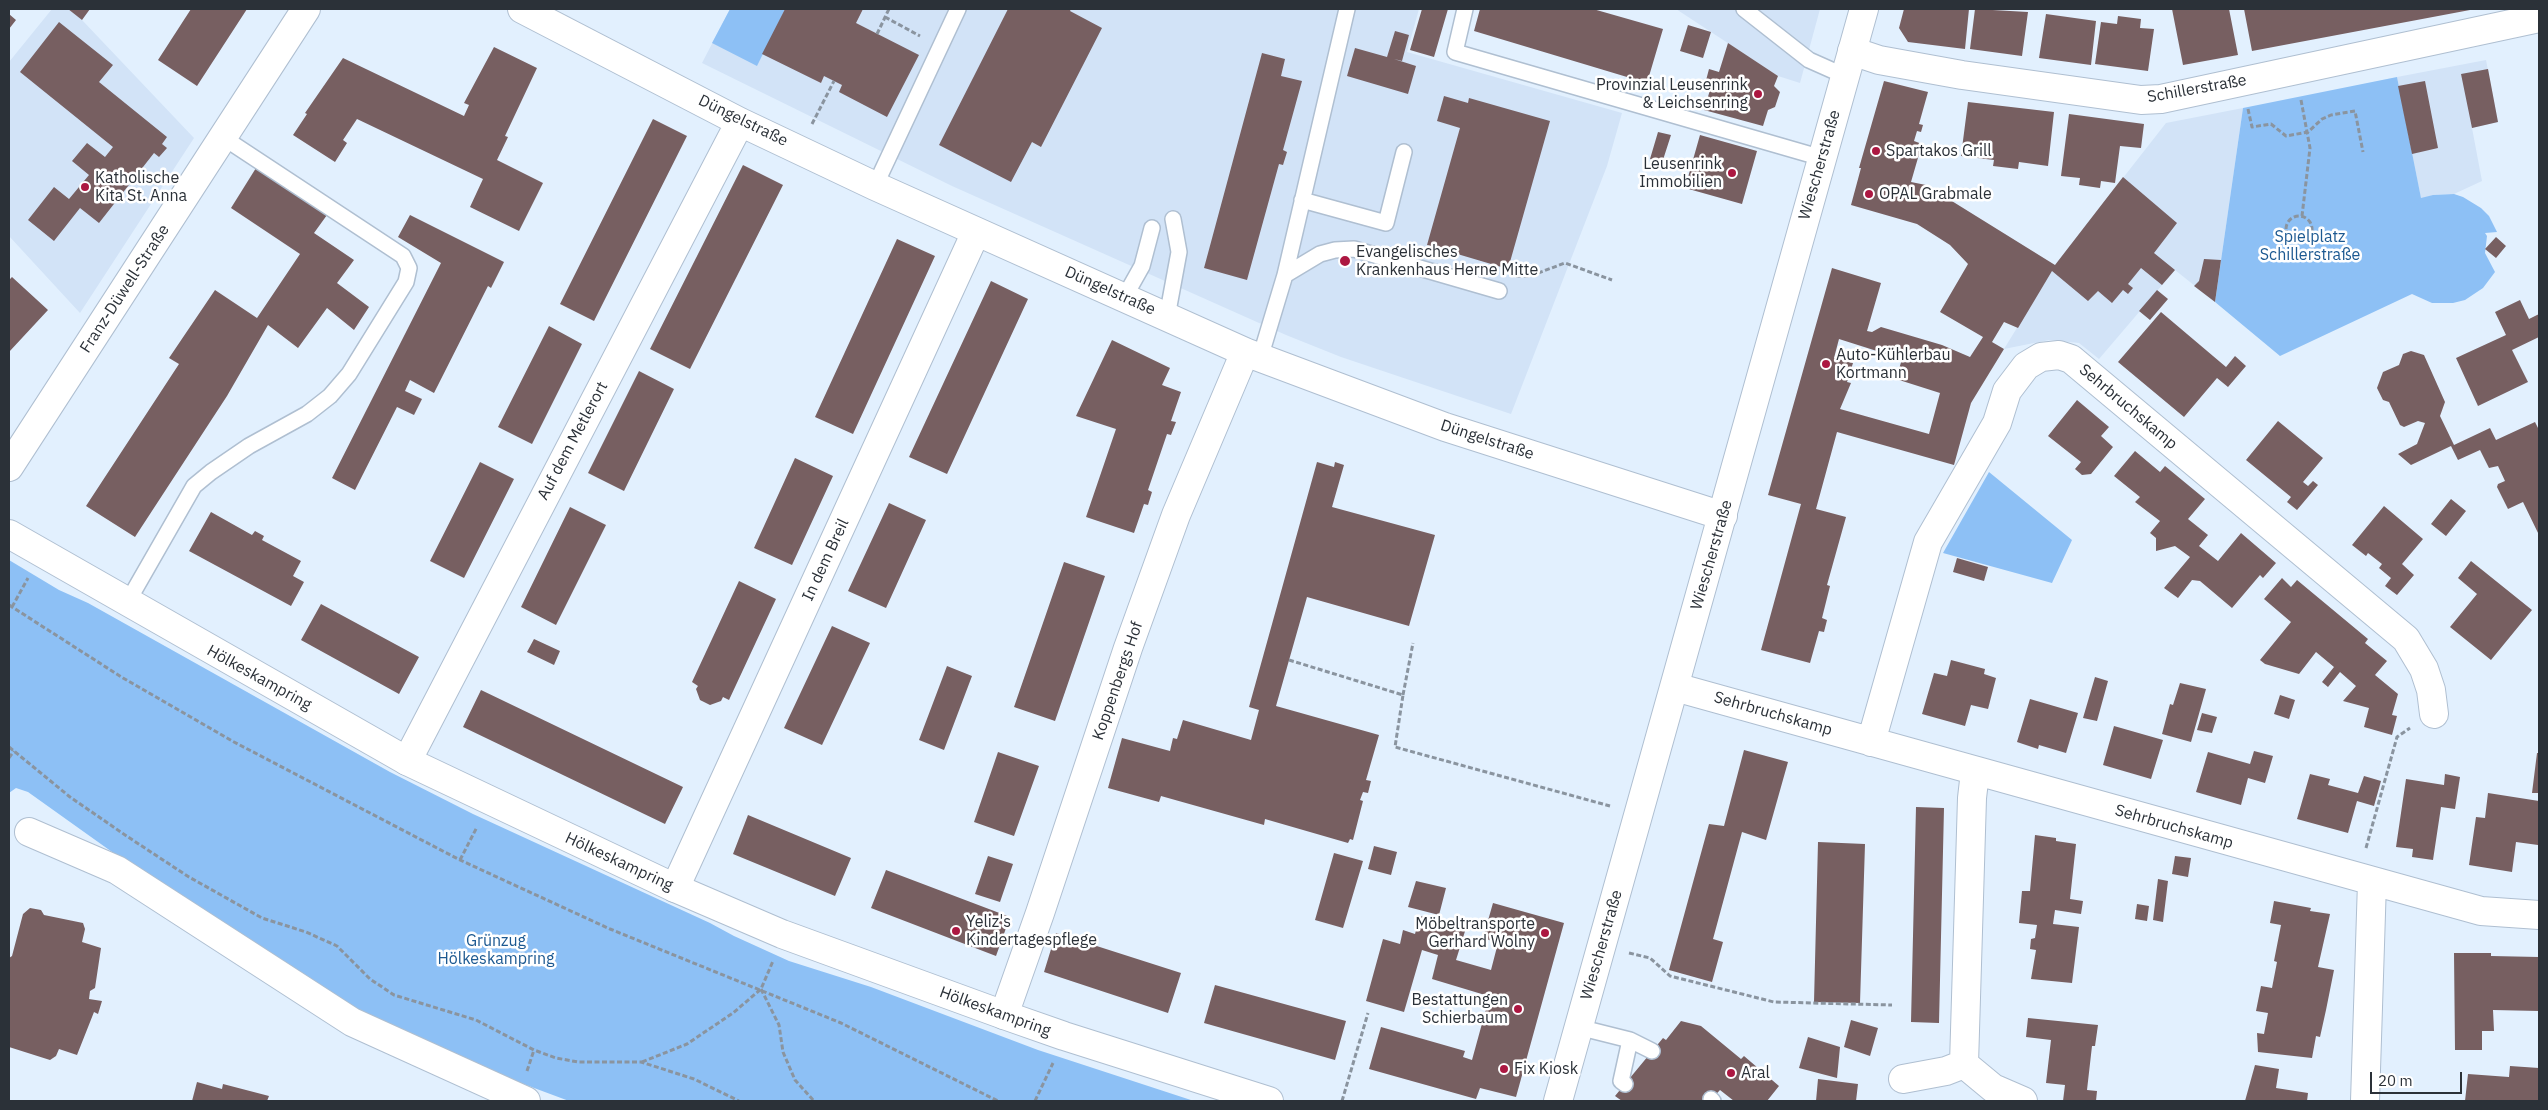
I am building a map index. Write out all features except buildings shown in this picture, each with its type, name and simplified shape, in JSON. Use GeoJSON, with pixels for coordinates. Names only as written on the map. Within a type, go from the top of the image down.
{"type":"FeatureCollection","features":[{"type":"Feature","properties":{"kind":"street","name":"Franz-Düwell-Straße"},"geometry":{"type":"LineString","coordinates":[[9,467],[306,9]]}},
{"type":"Feature","properties":{"kind":"street","name":"Düngelstraße"},"geometry":{"type":"LineString","coordinates":[[522,9],[740,122],[875,186],[1252,355],[1445,427],[1723,516]]}},
{"type":"Feature","properties":{"kind":"street","name":"Wiescherstraße"},"geometry":{"type":"LineString","coordinates":[[1558,1101],[1640,814],[1864,9]]}},
{"type":"Feature","properties":{"kind":"street","name":"Schillerstraße"},"geometry":{"type":"LineString","coordinates":[[1849,63],[1879,60],[1962,75],[2140,100],[2161,99],[2539,18]]}},
{"type":"Feature","properties":{"kind":"street","name":"Auf dem Metlerort"},"geometry":{"type":"LineString","coordinates":[[407,761],[740,122]]}},
{"type":"Feature","properties":{"kind":"street","name":"In dem Breil"},"geometry":{"type":"LineString","coordinates":[[675,888],[976,232]]}},
{"type":"Feature","properties":{"kind":"street","name":"Koppenbergs Hof"},"geometry":{"type":"LineString","coordinates":[[1004,1015],[1173,523],[1252,355]]}},
{"type":"Feature","properties":{"kind":"street","name":"Sehrbruchskamp"},"geometry":{"type":"LineString","coordinates":[[1871,742],[1928,542],[1997,423],[2007,391],[2026,366],[2041,357],[2059,355],[2071,359],[2078,364],[2406,639],[2424,669],[2431,690],[2434,714]]}},
{"type":"Feature","properties":{"kind":"street","name":"Hölkeskampring"},"geometry":{"type":"LineString","coordinates":[[9,534],[407,761],[675,888],[782,934],[1004,1015],[1269,1101]]}},
{"type":"Feature","properties":{"kind":"street","name":"Sehrbruchskamp"},"geometry":{"type":"LineString","coordinates":[[1675,687],[2482,912],[2539,915]]}},
{"type":"Feature","properties":{"kind":"street"},"geometry":{"type":"LineString","coordinates":[[1964,1064],[1972,798],[1975,772]]}},
{"type":"Feature","properties":{"kind":"street"},"geometry":{"type":"LineString","coordinates":[[29,832],[117,870],[352,1022],[526,1101]]}},
{"type":"Feature","properties":{"kind":"street"},"geometry":{"type":"LineString","coordinates":[[2365,880],[2365,1101]]}},
{"type":"Feature","properties":{"kind":"street"},"geometry":{"type":"LineString","coordinates":[[1903,1079],[1946,1071],[1964,1064]]}},
{"type":"Feature","properties":{"kind":"street"},"geometry":{"type":"LineString","coordinates":[[1964,1064],[1993,1088],[2023,1101]]}},
{"type":"Feature","properties":{"kind":"lane"},"geometry":{"type":"LineString","coordinates":[[875,186],[958,9]]}},
{"type":"Feature","properties":{"kind":"lane"},"geometry":{"type":"LineString","coordinates":[[1252,355],[1285,275],[1347,9]]}},
{"type":"Feature","properties":{"kind":"lane"},"geometry":{"type":"LineString","coordinates":[[1464,9],[1454,52],[1822,158]]}},
{"type":"Feature","properties":{"kind":"lane"},"geometry":{"type":"LineString","coordinates":[[1744,9],[1760,15],[1809,60],[1849,63]]}},
{"type":"Feature","properties":{"kind":"lane"},"geometry":{"type":"LineString","coordinates":[[127,603],[194,486],[210,472],[241,451],[307,414],[330,396],[349,374],[406,282],[409,268],[404,256],[224,138]]}},
{"type":"Feature","properties":{"kind":"lane"},"geometry":{"type":"LineString","coordinates":[[1302,200],[1386,223],[1404,152]]}},
{"type":"Feature","properties":{"kind":"lane"},"geometry":{"type":"LineString","coordinates":[[1167,316],[1179,252],[1173,219]]}},
{"type":"Feature","properties":{"kind":"lane"},"geometry":{"type":"LineString","coordinates":[[1124,298],[1142,266],[1152,228]]}},
{"type":"Feature","properties":{"kind":"lane"},"geometry":{"type":"LineString","coordinates":[[1285,275],[1320,254],[1335,250],[1354,249],[1499,291]]}},
{"type":"Feature","properties":{"kind":"lane"},"geometry":{"type":"LineString","coordinates":[[1578,1027],[1630,1040],[1652,1051]]}},
{"type":"Feature","properties":{"kind":"lane"},"geometry":{"type":"LineString","coordinates":[[1625,1084],[1621,1081],[1630,1040]]}},
{"type":"Feature","properties":{"kind":"lane"},"geometry":{"type":"LineString","coordinates":[[1626,1058],[1638,1067]]}},
{"type":"Feature","properties":{"kind":"path"},"geometry":{"type":"LineString","coordinates":[[877,34],[889,9]]}},
{"type":"Feature","properties":{"kind":"path"},"geometry":{"type":"LineString","coordinates":[[885,17],[940,47]]}},
{"type":"Feature","properties":{"kind":"path"},"geometry":{"type":"LineString","coordinates":[[2295,69],[2310,148],[2302,216]]}},
{"type":"Feature","properties":{"kind":"path"},"geometry":{"type":"LineString","coordinates":[[799,149],[834,81]]}},
{"type":"Feature","properties":{"kind":"path"},"geometry":{"type":"LineString","coordinates":[[2243,81],[2252,127],[2271,124],[2286,136],[2308,132],[2322,119],[2355,111],[2364,152]]}},
{"type":"Feature","properties":{"kind":"path"},"geometry":{"type":"LineString","coordinates":[[2302,216],[2309,220],[2312,227],[2311,235],[2305,241],[2297,242],[2290,238],[2286,230],[2288,222],[2294,217],[2302,216]]}},
{"type":"Feature","properties":{"kind":"path"},"geometry":{"type":"LineString","coordinates":[[1499,291],[1517,275],[1530,276],[1565,263],[1612,280]]}},
{"type":"Feature","properties":{"kind":"path"},"geometry":{"type":"LineString","coordinates":[[30,573],[10,606],[124,678],[234,742],[460,860],[610,929],[841,1023],[998,1101]]}},
{"type":"Feature","properties":{"kind":"path"},"geometry":{"type":"LineString","coordinates":[[1413,643],[1402,695],[1395,747],[1640,814]]}},
{"type":"Feature","properties":{"kind":"path"},"geometry":{"type":"LineString","coordinates":[[1289,660],[1402,695]]}},
{"type":"Feature","properties":{"kind":"path"},"geometry":{"type":"LineString","coordinates":[[2365,880],[2397,737],[2434,714]]}},
{"type":"Feature","properties":{"kind":"path"},"geometry":{"type":"LineString","coordinates":[[9,747],[70,797],[190,876],[262,918],[306,932],[337,946],[370,979],[394,995],[476,1020],[534,1050],[556,1058],[578,1062],[641,1062],[694,1079],[739,1101]]}},
{"type":"Feature","properties":{"kind":"path"},"geometry":{"type":"LineString","coordinates":[[9,758],[14,751]]}},
{"type":"Feature","properties":{"kind":"path"},"geometry":{"type":"LineString","coordinates":[[460,860],[477,825]]}},
{"type":"Feature","properties":{"kind":"path"},"geometry":{"type":"LineString","coordinates":[[1601,946],[1650,958],[1670,976],[1774,1002],[1892,1005]]}},
{"type":"Feature","properties":{"kind":"path"},"geometry":{"type":"LineString","coordinates":[[641,1062],[702,1036],[761,989],[776,954]]}},
{"type":"Feature","properties":{"kind":"path"},"geometry":{"type":"LineString","coordinates":[[761,989],[779,1025],[783,1052],[795,1080],[814,1101]]}},
{"type":"Feature","properties":{"kind":"path"},"geometry":{"type":"LineString","coordinates":[[1342,1101],[1368,1013]]}},
{"type":"Feature","properties":{"kind":"path"},"geometry":{"type":"LineString","coordinates":[[1035,1101],[1056,1056]]}},
{"type":"Feature","properties":{"kind":"shaded area","name":"Katholische Kita St. Anna"},"geometry":{"type":"Polygon","coordinates":[[[52,9],[68,9],[82,20],[194,138],[80,313],[9,236],[9,62],[52,9]]]}},
{"type":"Feature","properties":{"kind":"shaded area","name":"Evangelisches Krankenhaus Herne Mitte"},"geometry":{"type":"Polygon","coordinates":[[[730,9],[1419,9],[1407,52],[1622,113],[1607,166],[1511,414],[1341,357],[1286,335],[952,186],[702,63],[730,9]]]}},
{"type":"Feature","properties":{"kind":"shaded area"},"geometry":{"type":"Polygon","coordinates":[[[1676,9],[1820,9],[1800,83],[1778,76],[1676,9]]]}},
{"type":"Feature","properties":{"kind":"shaded area"},"geometry":{"type":"Polygon","coordinates":[[[2486,60],[2498,122],[2472,128],[2482,181],[2454,194],[2433,195],[2421,199],[2397,77],[2486,60]]]}},
{"type":"Feature","properties":{"kind":"shaded area"},"geometry":{"type":"Polygon","coordinates":[[[2243,108],[2215,302],[2175,270],[2099,359],[2079,343],[2049,340],[2004,349],[2058,261],[2166,123],[2243,108]]]}},
{"type":"Feature","properties":{"kind":"green space"},"geometry":{"type":"Polygon","coordinates":[[[730,9],[785,9],[757,66],[712,43],[730,9]]]}},
{"type":"Feature","properties":{"kind":"green space","name":"Spielplatz Schillerstraße"},"geometry":{"type":"Polygon","coordinates":[[[2397,77],[2421,198],[2433,195],[2454,194],[2481,208],[2489,216],[2497,232],[2485,233],[2487,236],[2485,253],[2495,272],[2483,288],[2465,300],[2453,303],[2432,303],[2412,294],[2280,356],[2215,302],[2243,108],[2397,77]]]}},
{"type":"Feature","properties":{"kind":"green space"},"geometry":{"type":"Polygon","coordinates":[[[1989,472],[2072,540],[2052,583],[1943,553],[1989,472]]]}},
{"type":"Feature","properties":{"kind":"green space","name":"Grünzug Hölkeskampring"},"geometry":{"type":"Polygon","coordinates":[[[9,560],[59,590],[88,603],[390,772],[473,814],[710,923],[734,936],[789,961],[871,987],[1038,1050],[1194,1101],[569,1101],[510,1079],[373,1017],[340,1000],[206,919],[28,792],[16,788],[9,793],[9,560]]]}},
{"type":"Feature","properties":{"kind":"place","name":"Provinzial Leusenrink & Leichsenring"},"geometry":{"type":"Point","coordinates":[1758,94]}},
{"type":"Feature","properties":{"kind":"place","name":"Spartakos Grill"},"geometry":{"type":"Point","coordinates":[1876,151]}},
{"type":"Feature","properties":{"kind":"place","name":"Leusenrink Immobilien"},"geometry":{"type":"Point","coordinates":[1732,173]}},
{"type":"Feature","properties":{"kind":"place","name":"Katholische Kita St. Anna"},"geometry":{"type":"Point","coordinates":[85,187]}},
{"type":"Feature","properties":{"kind":"place","name":"OPAL Grabmale"},"geometry":{"type":"Point","coordinates":[1869,194]}},
{"type":"Feature","properties":{"kind":"place","name":"Evangelisches Krankenhaus Herne Mitte"},"geometry":{"type":"Point","coordinates":[1345,261]}},
{"type":"Feature","properties":{"kind":"place","name":"Auto-Kühlerbau Kortmann"},"geometry":{"type":"Point","coordinates":[1826,364]}},
{"type":"Feature","properties":{"kind":"place","name":"Yeliz's Kindertagespflege"},"geometry":{"type":"Point","coordinates":[956,931]}},
{"type":"Feature","properties":{"kind":"place","name":"Möbeltransporte Gerhard Wolny"},"geometry":{"type":"Point","coordinates":[1545,933]}},
{"type":"Feature","properties":{"kind":"place","name":"Bestattungen Schierbaum"},"geometry":{"type":"Point","coordinates":[1518,1009]}},
{"type":"Feature","properties":{"kind":"place","name":"Fix Kiosk"},"geometry":{"type":"Point","coordinates":[1504,1069]}},
{"type":"Feature","properties":{"kind":"place","name":"Aral"},"geometry":{"type":"Point","coordinates":[1731,1073]}}]}
